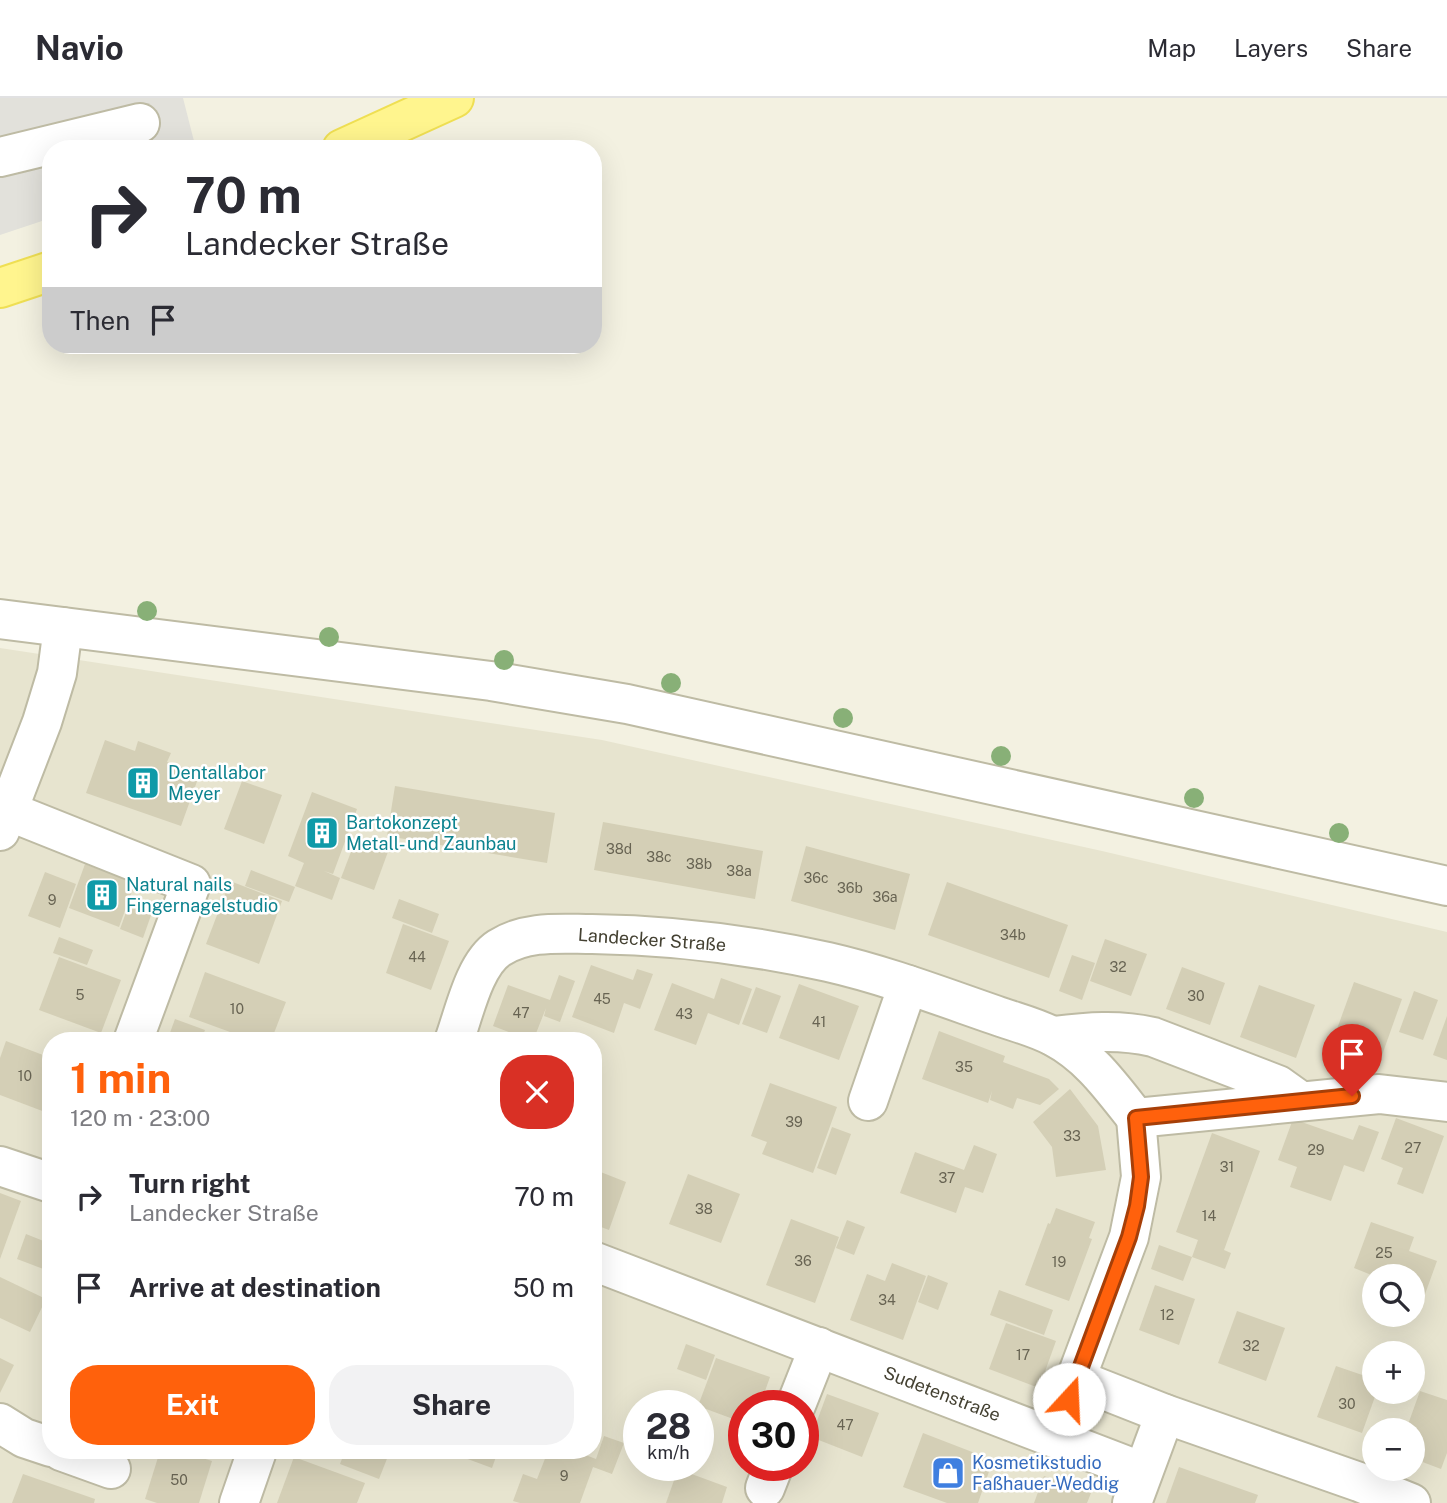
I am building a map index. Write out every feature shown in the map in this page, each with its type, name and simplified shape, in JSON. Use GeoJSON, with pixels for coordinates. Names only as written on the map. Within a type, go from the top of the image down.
{"type":"FeatureCollection","features":[{"type":"Feature","properties":{"kind":"main road"},"geometry":{"type":"LineString","coordinates":[[362,140],[454,98]]}},
{"type":"Feature","properties":{"kind":"main road"},"geometry":{"type":"LineString","coordinates":[[0,288],[42,274]]}},
{"type":"Feature","properties":{"kind":"street"},"geometry":{"type":"LineString","coordinates":[[70,140],[140,123]]}},
{"type":"Feature","properties":{"kind":"street"},"geometry":{"type":"LineString","coordinates":[[0,157],[42,147]]}},
{"type":"Feature","properties":{"kind":"street"},"geometry":{"type":"LineString","coordinates":[[0,619],[491,681],[627,704],[1447,886]]}},
{"type":"Feature","properties":{"kind":"street"},"geometry":{"type":"LineString","coordinates":[[63,627],[57,673],[42,722],[3,823],[191,884],[135,1032]]}},
{"type":"Feature","properties":{"kind":"street","name":"Landecker Straße"},"geometry":{"type":"LineString","coordinates":[[457,1032],[481,967],[497,949],[517,939],[543,933],[616,934],[755,948],[830,962],[908,985],[1053,1036],[1080,1053],[1136,1118]]}},
{"type":"Feature","properties":{"kind":"street"},"geometry":{"type":"LineString","coordinates":[[868,1101],[908,985]]}},
{"type":"Feature","properties":{"kind":"street"},"geometry":{"type":"LineString","coordinates":[[1053,1036],[1096,1031],[1131,1032],[1153,1037],[1278,1085],[1299,1100]]}},
{"type":"Feature","properties":{"kind":"street"},"geometry":{"type":"LineString","coordinates":[[1054,1437],[1129,1237],[1137,1206],[1141,1177],[1136,1118],[1379,1094],[1447,1102]]}},
{"type":"Feature","properties":{"kind":"street"},"geometry":{"type":"LineString","coordinates":[[0,1166],[42,1180]]}},
{"type":"Feature","properties":{"kind":"street","name":"Sudetenstraße"},"geometry":{"type":"LineString","coordinates":[[602,1264],[1054,1437],[1137,1488]]}},
{"type":"Feature","properties":{"kind":"street"},"geometry":{"type":"LineString","coordinates":[[802,1390],[818,1347]]}},
{"type":"Feature","properties":{"kind":"street"},"geometry":{"type":"LineString","coordinates":[[1076,1380],[1359,1482],[1404,1502]]}},
{"type":"Feature","properties":{"kind":"street"},"geometry":{"type":"LineString","coordinates":[[1137,1488],[1165,1414]]}},
{"type":"Feature","properties":{"kind":"street"},"geometry":{"type":"LineString","coordinates":[[0,1423],[24,1438],[42,1444]]}},
{"type":"Feature","properties":{"kind":"street"},"geometry":{"type":"LineString","coordinates":[[83,1459],[111,1469]]}},
{"type":"Feature","properties":{"kind":"street"},"geometry":{"type":"LineString","coordinates":[[239,1503],[254,1459]]}},
{"type":"Feature","properties":{"kind":"shaded area"},"geometry":{"type":"Polygon","coordinates":[[[0,98],[183,98],[194,140],[42,140],[42,221],[0,235],[0,98]]]}},
{"type":"Feature","properties":{"kind":"shaded area"},"geometry":{"type":"Polygon","coordinates":[[[0,648],[602,740],[1102,851],[1447,932],[1447,1503],[0,1503],[0,648]]]}},
{"type":"Feature","properties":{"kind":"building","name":"Dentallabor Meyer"},"geometry":{"type":"Polygon","coordinates":[[[105,740],[135,751],[138,741],[171,753],[167,762],[200,773],[181,826],[86,793],[105,740]]]}},
{"type":"Feature","properties":{"kind":"building"},"geometry":{"type":"Polygon","coordinates":[[[242,781],[282,795],[264,844],[224,829],[242,781]]]}},
{"type":"Feature","properties":{"kind":"building"},"geometry":{"type":"Polygon","coordinates":[[[395,786],[555,813],[547,863],[387,836],[395,786]]]}},
{"type":"Feature","properties":{"kind":"building","name":"Bartokonzept Metall- und Zaunbau"},"geometry":{"type":"Polygon","coordinates":[[[312,792],[357,809],[333,874],[324,871],[340,878],[332,900],[295,886],[304,863],[288,856],[312,792]]]}},
{"type":"Feature","properties":{"kind":"building"},"geometry":{"type":"Polygon","coordinates":[[[603,822],[763,851],[755,899],[594,870],[603,822]]]}},
{"type":"Feature","properties":{"kind":"building"},"geometry":{"type":"Polygon","coordinates":[[[357,836],[389,849],[374,890],[341,878],[357,836]]]}},
{"type":"Feature","properties":{"kind":"building"},"geometry":{"type":"Polygon","coordinates":[[[806,846],[910,874],[895,930],[791,901],[806,846]]]}},
{"type":"Feature","properties":{"kind":"building","name":"Natural nails Fingernagelstudio"},"geometry":{"type":"Polygon","coordinates":[[[85,864],[135,883],[119,927],[69,908],[85,864]]]}},
{"type":"Feature","properties":{"kind":"building"},"geometry":{"type":"Polygon","coordinates":[[[251,870],[295,887],[289,902],[245,886],[251,870]]]}},
{"type":"Feature","properties":{"kind":"building"},"geometry":{"type":"Polygon","coordinates":[[[45,872],[76,884],[60,928],[28,916],[45,872]]]}},
{"type":"Feature","properties":{"kind":"building"},"geometry":{"type":"Polygon","coordinates":[[[230,881],[282,901],[259,964],[206,944],[230,881]]]}},
{"type":"Feature","properties":{"kind":"building"},"geometry":{"type":"Polygon","coordinates":[[[947,882],[1068,925],[1049,978],[928,935],[947,882]]]}},
{"type":"Feature","properties":{"kind":"building"},"geometry":{"type":"Polygon","coordinates":[[[132,896],[155,904],[143,938],[120,929],[132,896]]]}},
{"type":"Feature","properties":{"kind":"building"},"geometry":{"type":"Polygon","coordinates":[[[399,899],[439,914],[432,933],[392,918],[399,899]]]}},
{"type":"Feature","properties":{"kind":"building"},"geometry":{"type":"Polygon","coordinates":[[[403,924],[449,941],[431,990],[386,973],[403,924]]]}},
{"type":"Feature","properties":{"kind":"building"},"geometry":{"type":"Polygon","coordinates":[[[59,937],[93,950],[87,965],[53,953],[59,937]]]}},
{"type":"Feature","properties":{"kind":"building"},"geometry":{"type":"Polygon","coordinates":[[[1105,939],[1147,954],[1131,996],[1090,981],[1105,939]]]}},
{"type":"Feature","properties":{"kind":"building"},"geometry":{"type":"Polygon","coordinates":[[[1072,955],[1095,963],[1082,1000],[1059,991],[1072,955]]]}},
{"type":"Feature","properties":{"kind":"building"},"geometry":{"type":"Polygon","coordinates":[[[59,957],[121,980],[101,1032],[39,1010],[59,957]]]}},
{"type":"Feature","properties":{"kind":"building"},"geometry":{"type":"Polygon","coordinates":[[[591,965],[633,980],[637,969],[653,974],[640,1009],[624,1003],[614,1033],[572,1017],[591,965]]]}},
{"type":"Feature","properties":{"kind":"building"},"geometry":{"type":"Polygon","coordinates":[[[1182,967],[1225,983],[1210,1025],[1166,1009],[1182,967]]]}},
{"type":"Feature","properties":{"kind":"building"},"geometry":{"type":"Polygon","coordinates":[[[205,972],[286,1002],[274,1032],[230,1032],[189,1017],[205,972]]]}},
{"type":"Feature","properties":{"kind":"building"},"geometry":{"type":"Polygon","coordinates":[[[559,975],[575,981],[560,1022],[544,1016],[546,1008],[537,1032],[509,1032],[493,1026],[508,985],[550,1000],[559,975]]]}},
{"type":"Feature","properties":{"kind":"building"},"geometry":{"type":"Polygon","coordinates":[[[721,978],[752,989],[739,1025],[708,1013],[696,1045],[654,1030],[672,983],[714,999],[721,978]]]}},
{"type":"Feature","properties":{"kind":"building"},"geometry":{"type":"Polygon","coordinates":[[[1354,982],[1402,999],[1381,1058],[1333,1040],[1354,982]]]}},
{"type":"Feature","properties":{"kind":"building"},"geometry":{"type":"Polygon","coordinates":[[[799,984],[859,1006],[839,1060],[779,1038],[799,984]]]}},
{"type":"Feature","properties":{"kind":"building"},"geometry":{"type":"Polygon","coordinates":[[[1259,985],[1315,1005],[1296,1058],[1240,1037],[1259,985]]]}},
{"type":"Feature","properties":{"kind":"building"},"geometry":{"type":"Polygon","coordinates":[[[756,987],[781,996],[767,1033],[742,1024],[756,987]]]}},
{"type":"Feature","properties":{"kind":"building"},"geometry":{"type":"Polygon","coordinates":[[[1414,991],[1438,1000],[1423,1040],[1399,1032],[1414,991]]]}},
{"type":"Feature","properties":{"kind":"building"},"geometry":{"type":"Polygon","coordinates":[[[1447,1016],[1447,1060],[1433,1055],[1447,1016]]]}},
{"type":"Feature","properties":{"kind":"building"},"geometry":{"type":"Polygon","coordinates":[[[175,1019],[205,1030],[204,1032],[170,1032],[175,1019]]]}},
{"type":"Feature","properties":{"kind":"building"},"geometry":{"type":"Polygon","coordinates":[[[939,1031],[1005,1056],[1003,1062],[1049,1079],[1059,1089],[1040,1105],[1017,1098],[1013,1109],[990,1100],[992,1091],[988,1103],[922,1079],[939,1031]]]}},
{"type":"Feature","properties":{"kind":"building"},"geometry":{"type":"Polygon","coordinates":[[[6,1041],[42,1055],[42,1111],[0,1095],[0,1058],[6,1041]]]}},
{"type":"Feature","properties":{"kind":"building"},"geometry":{"type":"Polygon","coordinates":[[[770,1083],[837,1107],[813,1173],[762,1154],[767,1142],[751,1136],[770,1083]]]}},
{"type":"Feature","properties":{"kind":"building"},"geometry":{"type":"Polygon","coordinates":[[[1070,1089],[1098,1126],[1106,1170],[1056,1177],[1052,1147],[1033,1122],[1070,1089]]]}},
{"type":"Feature","properties":{"kind":"building"},"geometry":{"type":"Polygon","coordinates":[[[1396,1118],[1444,1136],[1423,1194],[1397,1184],[1403,1168],[1381,1159],[1396,1118]]]}},
{"type":"Feature","properties":{"kind":"building"},"geometry":{"type":"Polygon","coordinates":[[[1293,1119],[1353,1140],[1359,1125],[1379,1132],[1364,1172],[1344,1165],[1331,1201],[1290,1187],[1297,1167],[1278,1160],[1293,1119]]]}},
{"type":"Feature","properties":{"kind":"building"},"geometry":{"type":"Polygon","coordinates":[[[832,1127],[851,1134],[836,1175],[817,1168],[832,1127]]]}},
{"type":"Feature","properties":{"kind":"building"},"geometry":{"type":"Polygon","coordinates":[[[1212,1133],[1260,1151],[1224,1250],[1231,1253],[1225,1269],[1192,1257],[1198,1240],[1176,1232],[1212,1133]]]}},
{"type":"Feature","properties":{"kind":"building"},"geometry":{"type":"Polygon","coordinates":[[[974,1145],[997,1154],[983,1193],[965,1187],[956,1213],[900,1193],[915,1152],[964,1170],[974,1145]]]}},
{"type":"Feature","properties":{"kind":"building"},"geometry":{"type":"Polygon","coordinates":[[[602,1173],[626,1182],[609,1230],[602,1227],[602,1173]]]}},
{"type":"Feature","properties":{"kind":"building"},"geometry":{"type":"Polygon","coordinates":[[[688,1174],[740,1194],[721,1243],[669,1224],[688,1174]]]}},
{"type":"Feature","properties":{"kind":"building"},"geometry":{"type":"Polygon","coordinates":[[[0,1193],[21,1201],[0,1259],[0,1193]]]}},
{"type":"Feature","properties":{"kind":"building"},"geometry":{"type":"Polygon","coordinates":[[[1056,1208],[1095,1222],[1089,1238],[1092,1239],[1069,1301],[1025,1285],[1056,1208]]]}},
{"type":"Feature","properties":{"kind":"building"},"geometry":{"type":"Polygon","coordinates":[[[791,1219],[839,1237],[815,1303],[766,1285],[791,1219]]]}},
{"type":"Feature","properties":{"kind":"building"},"geometry":{"type":"Polygon","coordinates":[[[847,1220],[865,1227],[854,1255],[836,1248],[847,1220]]]}},
{"type":"Feature","properties":{"kind":"building"},"geometry":{"type":"Polygon","coordinates":[[[1371,1222],[1414,1237],[1409,1251],[1437,1261],[1425,1294],[1425,1264],[1362,1264],[1362,1271],[1354,1268],[1371,1222]]]}},
{"type":"Feature","properties":{"kind":"building"},"geometry":{"type":"Polygon","coordinates":[[[26,1234],[42,1240],[42,1268],[17,1259],[26,1234]]]}},
{"type":"Feature","properties":{"kind":"building"},"geometry":{"type":"Polygon","coordinates":[[[1159,1245],[1192,1257],[1183,1281],[1151,1269],[1159,1245]]]}},
{"type":"Feature","properties":{"kind":"building"},"geometry":{"type":"Polygon","coordinates":[[[892,1263],[926,1276],[903,1340],[850,1320],[867,1274],[885,1281],[892,1263]]]}},
{"type":"Feature","properties":{"kind":"building"},"geometry":{"type":"Polygon","coordinates":[[[928,1275],[948,1283],[938,1310],[918,1302],[928,1275]]]}},
{"type":"Feature","properties":{"kind":"building"},"geometry":{"type":"Polygon","coordinates":[[[0,1277],[42,1297],[42,1307],[30,1332],[0,1318],[0,1277]]]}},
{"type":"Feature","properties":{"kind":"building"},"geometry":{"type":"Polygon","coordinates":[[[1155,1285],[1195,1299],[1179,1345],[1139,1330],[1155,1285]]]}},
{"type":"Feature","properties":{"kind":"building"},"geometry":{"type":"Polygon","coordinates":[[[999,1290],[1053,1310],[1044,1335],[990,1315],[999,1290]]]}},
{"type":"Feature","properties":{"kind":"building"},"geometry":{"type":"Polygon","coordinates":[[[1237,1311],[1285,1328],[1266,1381],[1218,1363],[1237,1311]]]}},
{"type":"Feature","properties":{"kind":"building"},"geometry":{"type":"Polygon","coordinates":[[[1006,1323],[1056,1341],[1039,1388],[989,1369],[1006,1323]]]}},
{"type":"Feature","properties":{"kind":"building"},"geometry":{"type":"Polygon","coordinates":[[[686,1344],[715,1355],[706,1380],[677,1369],[686,1344]]]}},
{"type":"Feature","properties":{"kind":"building"},"geometry":{"type":"Polygon","coordinates":[[[0,1358],[14,1365],[0,1393],[0,1358]]]}},
{"type":"Feature","properties":{"kind":"building"},"geometry":{"type":"Polygon","coordinates":[[[716,1358],[770,1377],[765,1390],[728,1390],[728,1417],[714,1412],[714,1390],[704,1390],[716,1358]]]}},
{"type":"Feature","properties":{"kind":"building"},"geometry":{"type":"Polygon","coordinates":[[[1336,1366],[1362,1375],[1362,1404],[1372,1404],[1367,1418],[1362,1418],[1362,1433],[1317,1417],[1336,1366]]]}},
{"type":"Feature","properties":{"kind":"building"},"geometry":{"type":"Polygon","coordinates":[[[1425,1393],[1447,1400],[1447,1453],[1441,1469],[1425,1463],[1425,1418],[1410,1418],[1415,1404],[1425,1404],[1425,1393]]]}},
{"type":"Feature","properties":{"kind":"building"},"geometry":{"type":"Polygon","coordinates":[[[827,1394],[879,1413],[862,1457],[819,1440],[819,1416],[827,1394]]]}},
{"type":"Feature","properties":{"kind":"building","name":"Kosmetikstudio Faßhauer-Weddig"},"geometry":{"type":"Polygon","coordinates":[[[923,1433],[993,1460],[978,1503],[947,1503],[903,1487],[923,1433]]]}},
{"type":"Feature","properties":{"kind":"building"},"geometry":{"type":"Polygon","coordinates":[[[604,1436],[623,1443],[612,1474],[593,1467],[580,1503],[513,1501],[523,1474],[537,1479],[545,1459],[602,1459],[604,1436]]]}},
{"type":"Feature","properties":{"kind":"building"},"geometry":{"type":"Polygon","coordinates":[[[158,1459],[212,1461],[199,1503],[157,1503],[145,1499],[158,1459]]]}},
{"type":"Feature","properties":{"kind":"building"},"geometry":{"type":"Polygon","coordinates":[[[293,1459],[365,1483],[357,1503],[277,1503],[293,1459]]]}},
{"type":"Feature","properties":{"kind":"building"},"geometry":{"type":"Polygon","coordinates":[[[342,1459],[387,1459],[379,1479],[340,1464],[342,1459]]]}},
{"type":"Feature","properties":{"kind":"building"},"geometry":{"type":"Polygon","coordinates":[[[468,1459],[495,1459],[492,1468],[468,1459]]]}},
{"type":"Feature","properties":{"kind":"building"},"geometry":{"type":"Polygon","coordinates":[[[1179,1467],[1258,1495],[1255,1503],[1166,1503],[1179,1467]]]}},
{"type":"Feature","properties":{"kind":"building"},"geometry":{"type":"Polygon","coordinates":[[[23,1474],[95,1499],[94,1503],[12,1503],[23,1474]]]}},
{"type":"Feature","properties":{"kind":"building"},"geometry":{"type":"Polygon","coordinates":[[[1044,1476],[1091,1493],[1087,1503],[1034,1503],[1044,1476]]]}},
{"type":"Feature","properties":{"kind":"building"},"geometry":{"type":"Polygon","coordinates":[[[674,1481],[711,1481],[727,1487],[722,1503],[666,1503],[674,1481]]]}},
{"type":"Feature","properties":{"kind":"place","name":"Dentallabor Meyer"},"geometry":{"type":"Point","coordinates":[143,783]}},
{"type":"Feature","properties":{"kind":"place","name":"Bartokonzept Metall- und Zaunbau"},"geometry":{"type":"Point","coordinates":[322,833]}},
{"type":"Feature","properties":{"kind":"place","name":"Natural nails Fingernagelstudio"},"geometry":{"type":"Point","coordinates":[102,895]}},
{"type":"Feature","properties":{"kind":"place","name":"Kosmetikstudio Faßhauer-Weddig"},"geometry":{"type":"Point","coordinates":[948,1473]}},
{"type":"Feature","properties":{"kind":"route"},"geometry":{"type":"LineString","coordinates":[[1069,1399],[1129,1237],[1137,1206],[1141,1177],[1136,1118],[1352,1096]]}}]}
